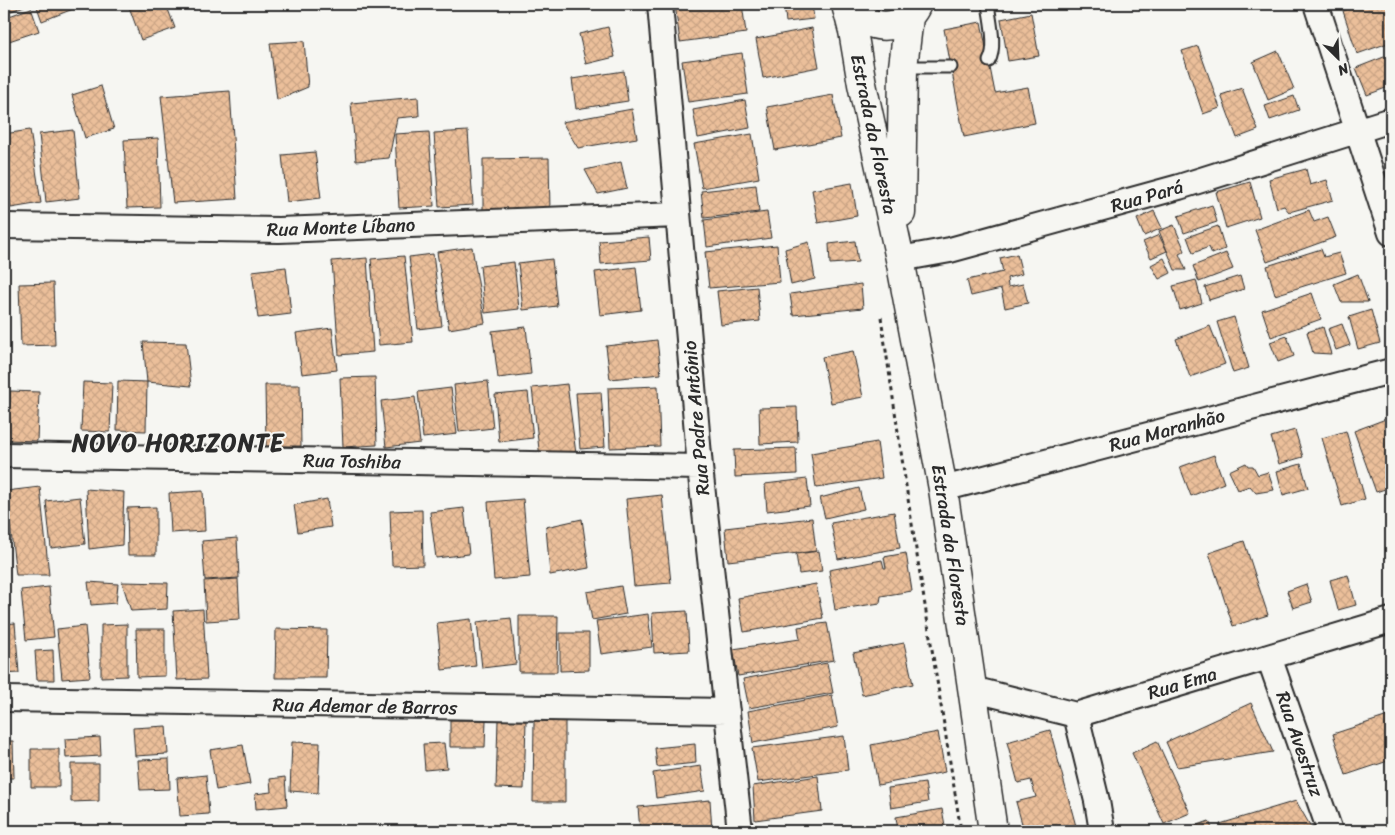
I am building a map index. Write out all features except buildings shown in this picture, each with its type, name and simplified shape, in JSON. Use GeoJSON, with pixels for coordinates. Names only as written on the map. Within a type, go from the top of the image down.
{"type":"FeatureCollection","features":[{"type":"Feature","properties":{"kind":"main road"},"geometry":{"type":"LineString","coordinates":[[846,6],[872,23],[893,26],[917,8]]}},
{"type":"Feature","properties":{"kind":"main road","name":"Estrada da Floresta"},"geometry":{"type":"LineString","coordinates":[[846,6],[900,259],[943,489],[993,831]]}},
{"type":"Feature","properties":{"kind":"main road","name":"Estrada da Floresta"},"geometry":{"type":"LineString","coordinates":[[900,259],[903,67],[917,8]]}},
{"type":"Feature","properties":{"kind":"street","name":"Rua Padre Antônio"},"geometry":{"type":"LineString","coordinates":[[660,4],[700,467],[740,831]]}},
{"type":"Feature","properties":{"kind":"street"},"geometry":{"type":"LineString","coordinates":[[1316,4],[1391,233]]}},
{"type":"Feature","properties":{"kind":"street","name":"Rua Pará"},"geometry":{"type":"LineString","coordinates":[[900,259],[950,250],[1179,187],[1391,120]]}},
{"type":"Feature","properties":{"kind":"street","name":"Rua Monte Líbano"},"geometry":{"type":"LineString","coordinates":[[4,226],[279,230],[678,215]]}},
{"type":"Feature","properties":{"kind":"street","name":"Rua Maranhão"},"geometry":{"type":"LineString","coordinates":[[943,489],[1391,371]]}},
{"type":"Feature","properties":{"kind":"street","name":"Rua Toshiba"},"geometry":{"type":"LineString","coordinates":[[4,455],[700,467]]}},
{"type":"Feature","properties":{"kind":"street","name":"Rua Ema"},"geometry":{"type":"LineString","coordinates":[[1076,715],[1391,620]]}},
{"type":"Feature","properties":{"kind":"street","name":"Rua Avestruz"},"geometry":{"type":"LineString","coordinates":[[1269,657],[1330,831]]}},
{"type":"Feature","properties":{"kind":"street"},"geometry":{"type":"LineString","coordinates":[[972,689],[1076,715],[1097,801],[1102,831]]}},
{"type":"Feature","properties":{"kind":"street","name":"Rua Ademar de Barros"},"geometry":{"type":"LineString","coordinates":[[4,699],[727,712]]}},
{"type":"Feature","properties":{"kind":"lane"},"geometry":{"type":"LineString","coordinates":[[988,4],[993,48],[989,61]]}},
{"type":"Feature","properties":{"kind":"lane"},"geometry":{"type":"LineString","coordinates":[[903,67],[951,67]]}},
{"type":"Feature","properties":{"kind":"path"},"geometry":{"type":"LineString","coordinates":[[881,314],[961,831]]}},
{"type":"Feature","properties":{"kind":"district","name":"NOVO HORIZONTE"},"geometry":{"type":"Point","coordinates":[178,443]}}]}
